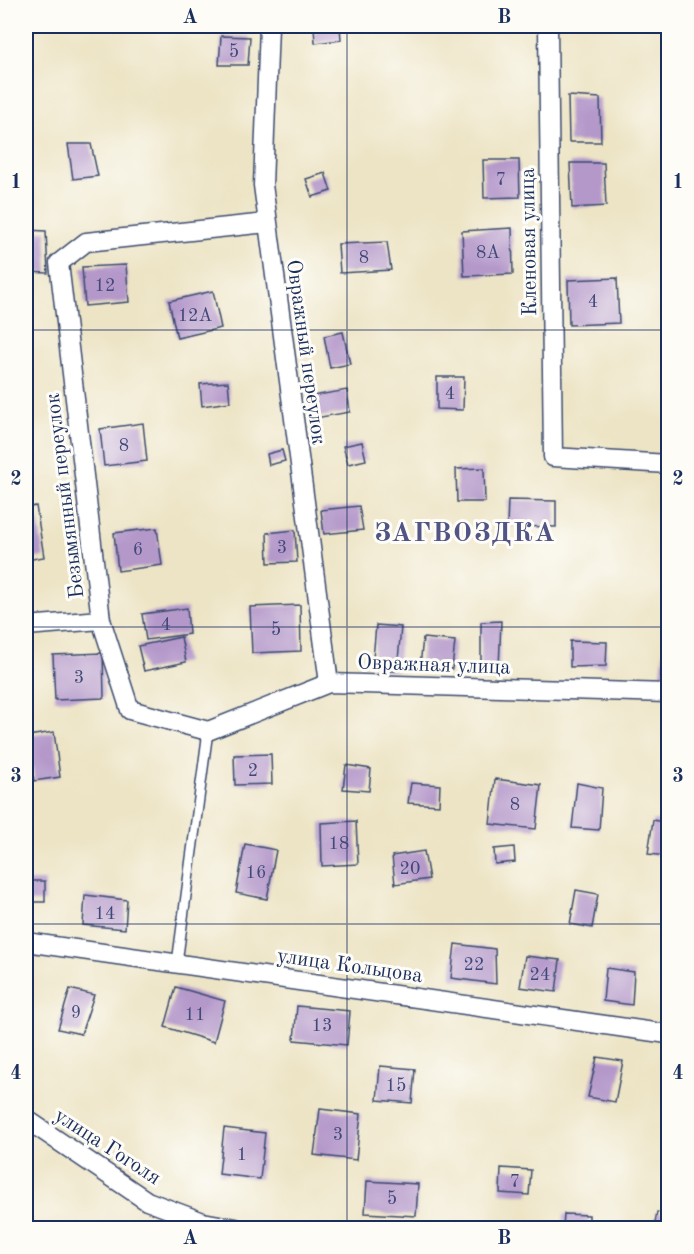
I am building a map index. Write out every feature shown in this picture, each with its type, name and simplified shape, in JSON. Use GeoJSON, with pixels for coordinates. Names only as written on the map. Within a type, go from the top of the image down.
{"type":"FeatureCollection","features":[{"type":"Feature","properties":{"kind":"street","name":"Овражный переулок"},"geometry":{"type":"LineString","coordinates":[[269,26],[263,185],[329,683]]}},
{"type":"Feature","properties":{"kind":"street","name":"Кленовая улица"},"geometry":{"type":"LineString","coordinates":[[548,26],[553,458],[669,464]]}},
{"type":"Feature","properties":{"kind":"street","name":"Безымянный переулок"},"geometry":{"type":"LineString","coordinates":[[208,731],[130,710],[101,620],[59,263],[86,242],[267,223]]}},
{"type":"Feature","properties":{"kind":"street"},"geometry":{"type":"LineString","coordinates":[[26,626],[101,620]]}},
{"type":"Feature","properties":{"kind":"street","name":"Овражная улица"},"geometry":{"type":"LineString","coordinates":[[208,731],[329,683],[669,693]]}},
{"type":"Feature","properties":{"kind":"street","name":"улица Кольцова"},"geometry":{"type":"LineString","coordinates":[[26,942],[669,1034]]}},
{"type":"Feature","properties":{"kind":"street","name":"улица Гоголя"},"geometry":{"type":"LineString","coordinates":[[26,1119],[147,1201],[203,1222],[236,1228]]}},
{"type":"Feature","properties":{"kind":"lane"},"geometry":{"type":"LineString","coordinates":[[177,963],[208,731]]}},
{"type":"Feature","properties":{"kind":"building"},"geometry":{"type":"Polygon","coordinates":[[[314,26],[340,26],[341,40],[315,43],[314,26]]]}},
{"type":"Feature","properties":{"kind":"building"},"geometry":{"type":"Polygon","coordinates":[[[221,36],[250,37],[248,65],[219,65],[221,36]]]}},
{"type":"Feature","properties":{"kind":"building"},"geometry":{"type":"Polygon","coordinates":[[[568,96],[600,98],[601,142],[569,142],[568,96]]]}},
{"type":"Feature","properties":{"kind":"building"},"geometry":{"type":"Polygon","coordinates":[[[68,144],[91,144],[98,176],[73,179],[68,144]]]}},
{"type":"Feature","properties":{"kind":"building"},"geometry":{"type":"Polygon","coordinates":[[[483,160],[519,160],[520,197],[484,198],[483,160]]]}},
{"type":"Feature","properties":{"kind":"building"},"geometry":{"type":"Polygon","coordinates":[[[570,163],[604,163],[606,206],[572,208],[570,163]]]}},
{"type":"Feature","properties":{"kind":"building"},"geometry":{"type":"Polygon","coordinates":[[[325,173],[331,191],[312,197],[306,179],[325,173]]]}},
{"type":"Feature","properties":{"kind":"building"},"geometry":{"type":"Polygon","coordinates":[[[512,228],[513,274],[464,276],[462,231],[512,228]]]}},
{"type":"Feature","properties":{"kind":"building"},"geometry":{"type":"Polygon","coordinates":[[[26,230],[46,231],[48,273],[26,272],[26,230]]]}},
{"type":"Feature","properties":{"kind":"building"},"geometry":{"type":"Polygon","coordinates":[[[387,242],[391,270],[340,273],[338,244],[387,242]]]}},
{"type":"Feature","properties":{"kind":"building"},"geometry":{"type":"Polygon","coordinates":[[[126,265],[129,302],[85,306],[82,267],[126,265]]]}},
{"type":"Feature","properties":{"kind":"building"},"geometry":{"type":"Polygon","coordinates":[[[617,278],[619,323],[569,325],[568,280],[617,278]]]}},
{"type":"Feature","properties":{"kind":"building"},"geometry":{"type":"Polygon","coordinates":[[[213,291],[221,328],[177,338],[169,301],[213,291]]]}},
{"type":"Feature","properties":{"kind":"building"},"geometry":{"type":"Polygon","coordinates":[[[343,332],[350,364],[330,368],[324,336],[343,332]]]}},
{"type":"Feature","properties":{"kind":"building"},"geometry":{"type":"Polygon","coordinates":[[[437,377],[464,377],[463,410],[437,409],[437,377]]]}},
{"type":"Feature","properties":{"kind":"building"},"geometry":{"type":"Polygon","coordinates":[[[228,382],[230,402],[202,406],[200,384],[228,382]]]}},
{"type":"Feature","properties":{"kind":"building"},"geometry":{"type":"Polygon","coordinates":[[[347,390],[350,412],[310,419],[306,397],[347,390]]]}},
{"type":"Feature","properties":{"kind":"building"},"geometry":{"type":"Polygon","coordinates":[[[143,423],[147,461],[104,466],[100,429],[143,423]]]}},
{"type":"Feature","properties":{"kind":"building"},"geometry":{"type":"Polygon","coordinates":[[[362,442],[366,460],[348,464],[343,446],[362,442]]]}},
{"type":"Feature","properties":{"kind":"building"},"geometry":{"type":"Polygon","coordinates":[[[282,450],[285,461],[269,465],[267,454],[282,450]]]}},
{"type":"Feature","properties":{"kind":"building"},"geometry":{"type":"Polygon","coordinates":[[[484,468],[485,502],[457,502],[456,469],[484,468]]]}},
{"type":"Feature","properties":{"kind":"building"},"geometry":{"type":"Polygon","coordinates":[[[508,500],[556,501],[556,527],[507,526],[508,500]]]}},
{"type":"Feature","properties":{"kind":"building"},"geometry":{"type":"Polygon","coordinates":[[[36,506],[44,557],[26,560],[26,508],[36,506]]]}},
{"type":"Feature","properties":{"kind":"building"},"geometry":{"type":"Polygon","coordinates":[[[359,506],[363,530],[324,534],[321,510],[359,506]]]}},
{"type":"Feature","properties":{"kind":"building"},"geometry":{"type":"Polygon","coordinates":[[[157,528],[162,565],[118,571],[114,533],[157,528]]]}},
{"type":"Feature","properties":{"kind":"building"},"geometry":{"type":"Polygon","coordinates":[[[295,530],[297,562],[268,563],[267,533],[295,530]]]}},
{"type":"Feature","properties":{"kind":"building"},"geometry":{"type":"Polygon","coordinates":[[[300,605],[301,651],[252,653],[250,607],[300,605]]]}},
{"type":"Feature","properties":{"kind":"building"},"geometry":{"type":"Polygon","coordinates":[[[187,608],[189,634],[146,640],[142,614],[187,608]]]}},
{"type":"Feature","properties":{"kind":"building"},"geometry":{"type":"Polygon","coordinates":[[[501,621],[499,668],[481,670],[481,622],[501,621]]]}},
{"type":"Feature","properties":{"kind":"building"},"geometry":{"type":"Polygon","coordinates":[[[376,625],[401,627],[397,671],[372,670],[376,625]]]}},
{"type":"Feature","properties":{"kind":"building"},"geometry":{"type":"Polygon","coordinates":[[[665,636],[668,636],[668,677],[661,676],[665,636]]]}},
{"type":"Feature","properties":{"kind":"building"},"geometry":{"type":"Polygon","coordinates":[[[181,637],[186,662],[144,671],[138,646],[181,637]]]}},
{"type":"Feature","properties":{"kind":"building"},"geometry":{"type":"Polygon","coordinates":[[[423,638],[455,641],[452,669],[420,666],[423,638]]]}},
{"type":"Feature","properties":{"kind":"building"},"geometry":{"type":"Polygon","coordinates":[[[570,641],[607,642],[606,666],[570,667],[570,641]]]}},
{"type":"Feature","properties":{"kind":"building"},"geometry":{"type":"Polygon","coordinates":[[[103,653],[104,698],[55,700],[53,655],[103,653]]]}},
{"type":"Feature","properties":{"kind":"building"},"geometry":{"type":"Polygon","coordinates":[[[54,732],[60,777],[34,781],[28,736],[54,732]]]}},
{"type":"Feature","properties":{"kind":"building"},"geometry":{"type":"Polygon","coordinates":[[[271,754],[272,784],[235,785],[234,755],[271,754]]]}},
{"type":"Feature","properties":{"kind":"building"},"geometry":{"type":"Polygon","coordinates":[[[346,765],[371,769],[369,791],[343,789],[346,765]]]}},
{"type":"Feature","properties":{"kind":"building"},"geometry":{"type":"Polygon","coordinates":[[[495,779],[541,785],[536,829],[490,824],[495,779]]]}},
{"type":"Feature","properties":{"kind":"building"},"geometry":{"type":"Polygon","coordinates":[[[411,783],[440,785],[439,805],[408,803],[411,783]]]}},
{"type":"Feature","properties":{"kind":"building"},"geometry":{"type":"Polygon","coordinates":[[[577,783],[602,788],[599,830],[572,828],[577,783]]]}},
{"type":"Feature","properties":{"kind":"building"},"geometry":{"type":"Polygon","coordinates":[[[653,820],[668,823],[668,856],[648,854],[653,820]]]}},
{"type":"Feature","properties":{"kind":"building"},"geometry":{"type":"Polygon","coordinates":[[[356,821],[358,864],[322,866],[321,823],[356,821]]]}},
{"type":"Feature","properties":{"kind":"building"},"geometry":{"type":"Polygon","coordinates":[[[245,844],[276,850],[267,899],[236,893],[245,844]]]}},
{"type":"Feature","properties":{"kind":"building"},"geometry":{"type":"Polygon","coordinates":[[[514,847],[515,862],[495,864],[494,849],[514,847]]]}},
{"type":"Feature","properties":{"kind":"building"},"geometry":{"type":"Polygon","coordinates":[[[424,851],[429,879],[395,884],[392,856],[424,851]]]}},
{"type":"Feature","properties":{"kind":"building"},"geometry":{"type":"Polygon","coordinates":[[[26,881],[45,881],[45,902],[26,902],[26,881]]]}},
{"type":"Feature","properties":{"kind":"building"},"geometry":{"type":"Polygon","coordinates":[[[576,890],[598,894],[592,928],[570,924],[576,890]]]}},
{"type":"Feature","properties":{"kind":"building"},"geometry":{"type":"Polygon","coordinates":[[[85,895],[127,900],[125,929],[83,925],[85,895]]]}},
{"type":"Feature","properties":{"kind":"building"},"geometry":{"type":"Polygon","coordinates":[[[455,944],[495,949],[496,984],[451,978],[455,944]]]}},
{"type":"Feature","properties":{"kind":"building"},"geometry":{"type":"Polygon","coordinates":[[[525,956],[560,960],[556,992],[520,987],[525,956]]]}},
{"type":"Feature","properties":{"kind":"building"},"geometry":{"type":"Polygon","coordinates":[[[606,968],[634,972],[632,1005],[603,1001],[606,968]]]}},
{"type":"Feature","properties":{"kind":"building"},"geometry":{"type":"Polygon","coordinates":[[[176,987],[225,1001],[214,1042],[165,1027],[176,987]]]}},
{"type":"Feature","properties":{"kind":"building"},"geometry":{"type":"Polygon","coordinates":[[[70,989],[94,995],[81,1034],[58,1029],[70,989]]]}},
{"type":"Feature","properties":{"kind":"building"},"geometry":{"type":"Polygon","coordinates":[[[297,1006],[350,1011],[347,1045],[294,1040],[297,1006]]]}},
{"type":"Feature","properties":{"kind":"building"},"geometry":{"type":"Polygon","coordinates":[[[597,1057],[623,1061],[615,1102],[588,1097],[597,1057]]]}},
{"type":"Feature","properties":{"kind":"building"},"geometry":{"type":"Polygon","coordinates":[[[380,1066],[415,1069],[412,1103],[377,1100],[380,1066]]]}},
{"type":"Feature","properties":{"kind":"building"},"geometry":{"type":"Polygon","coordinates":[[[320,1109],[361,1114],[356,1160],[314,1155],[320,1109]]]}},
{"type":"Feature","properties":{"kind":"building"},"geometry":{"type":"Polygon","coordinates":[[[224,1128],[265,1133],[260,1179],[219,1174],[224,1128]]]}},
{"type":"Feature","properties":{"kind":"building"},"geometry":{"type":"Polygon","coordinates":[[[501,1168],[531,1170],[529,1195],[500,1193],[501,1168]]]}},
{"type":"Feature","properties":{"kind":"building"},"geometry":{"type":"Polygon","coordinates":[[[367,1181],[418,1184],[416,1216],[365,1213],[367,1181]]]}},
{"type":"Feature","properties":{"kind":"building"},"geometry":{"type":"Polygon","coordinates":[[[657,1212],[668,1214],[668,1228],[654,1228],[657,1212]]]}},
{"type":"Feature","properties":{"kind":"building"},"geometry":{"type":"Polygon","coordinates":[[[564,1214],[589,1215],[589,1228],[563,1228],[564,1214]]]}},
{"type":"Feature","properties":{"kind":"building"},"geometry":{"type":"Polygon","coordinates":[[[26,1216],[32,1219],[27,1228],[26,1228],[26,1216]]]}},
{"type":"Feature","properties":{"kind":"district","name":"ЗАГВОЗДКА"},"geometry":{"type":"Point","coordinates":[465,532]}}]}
